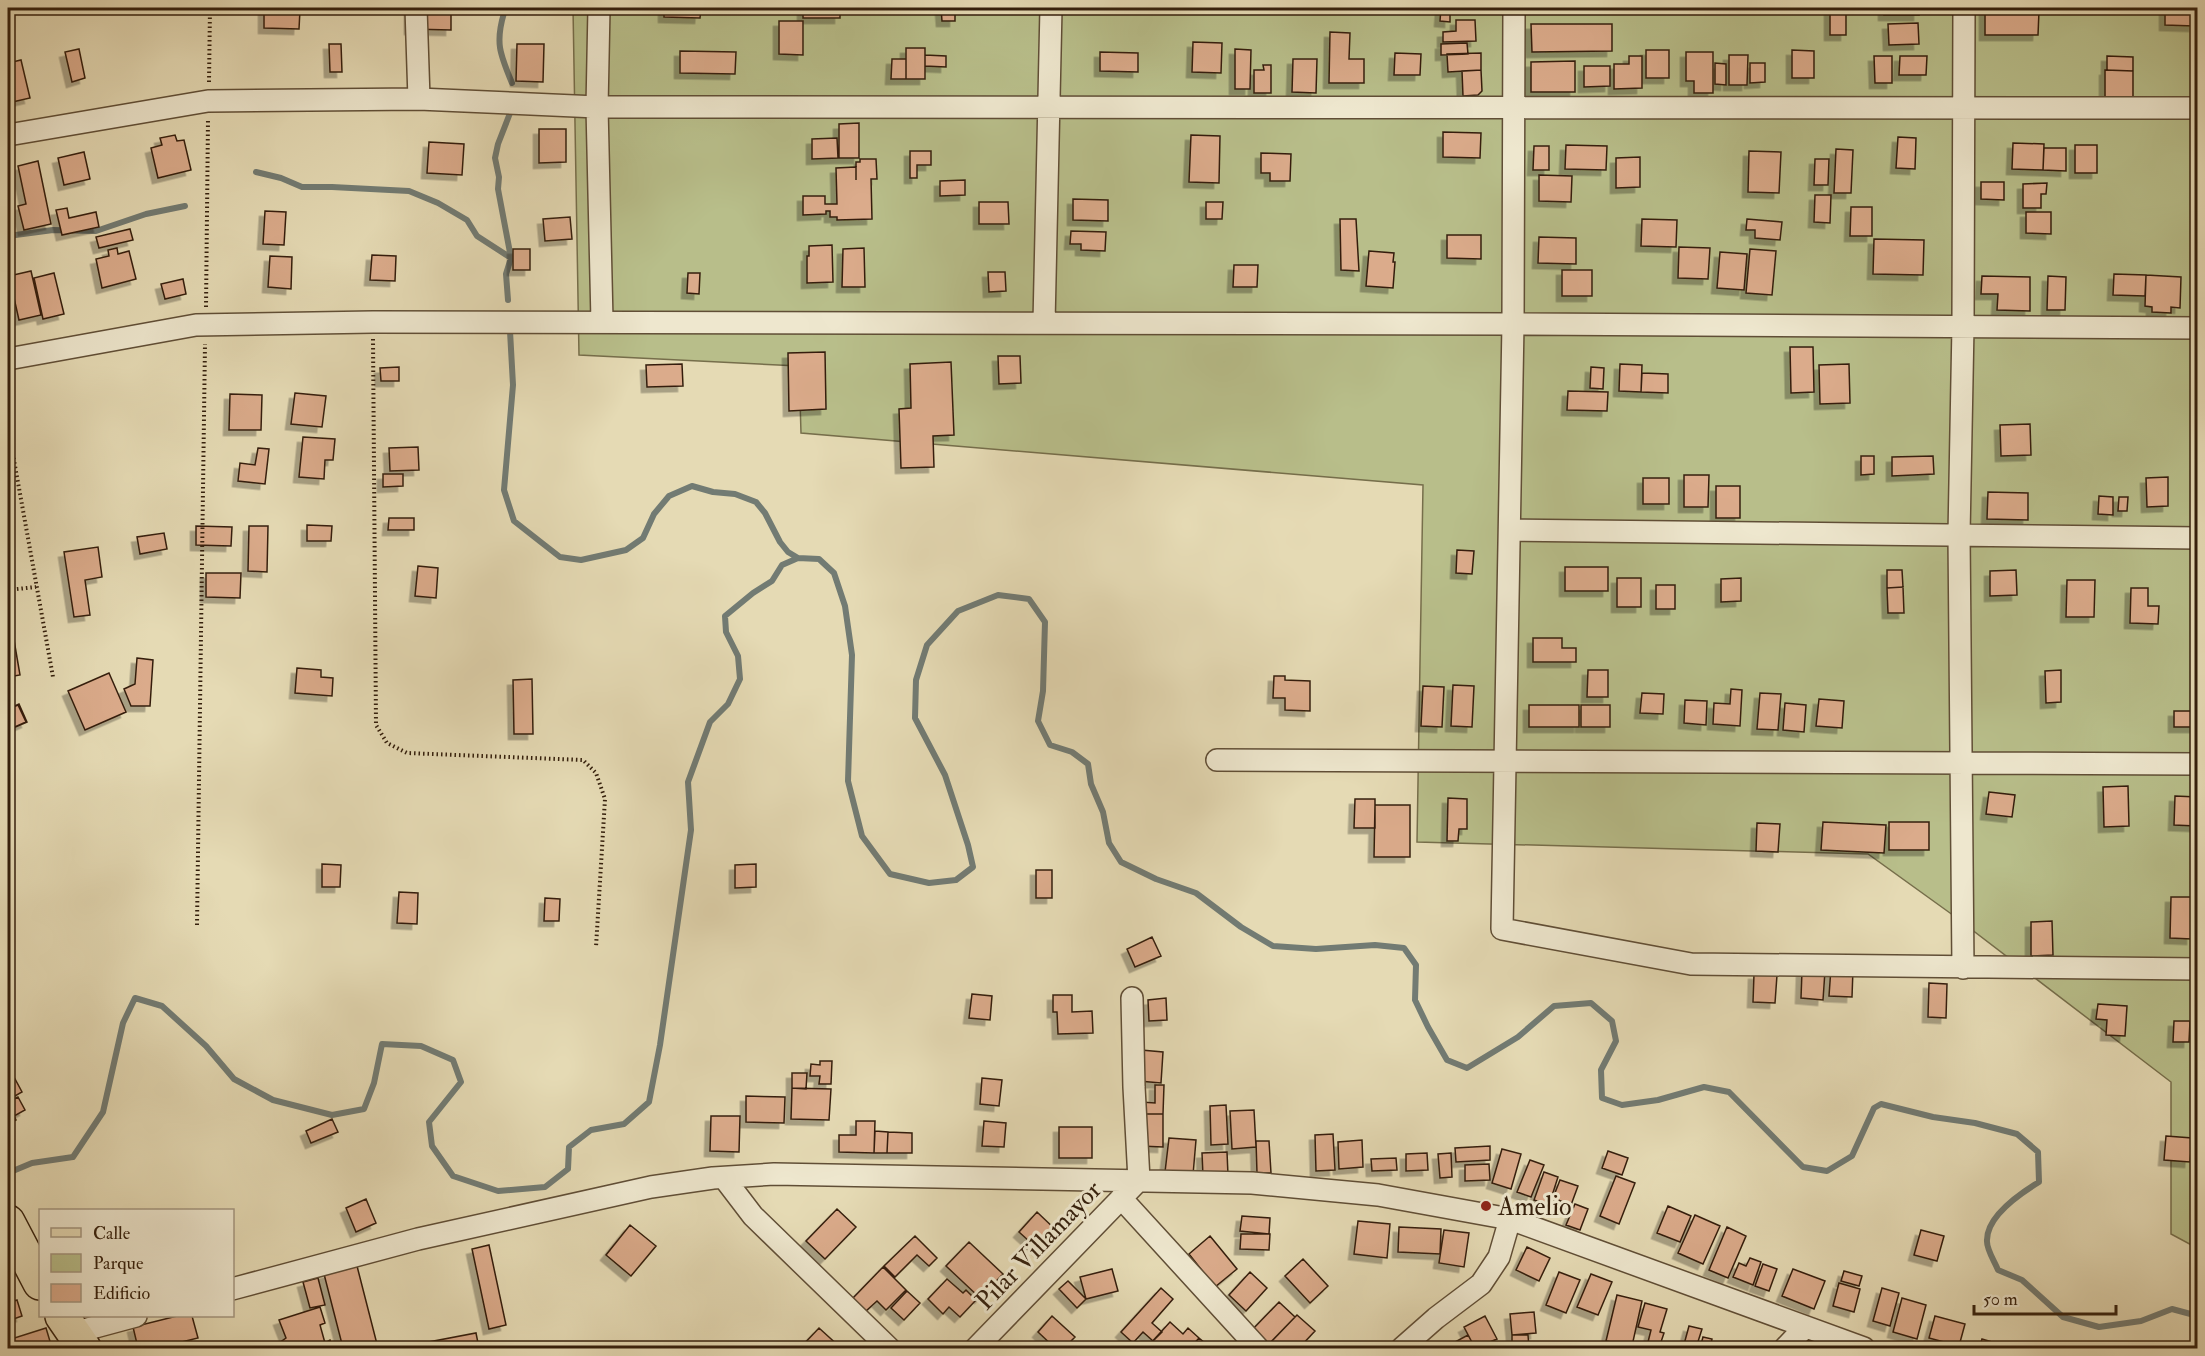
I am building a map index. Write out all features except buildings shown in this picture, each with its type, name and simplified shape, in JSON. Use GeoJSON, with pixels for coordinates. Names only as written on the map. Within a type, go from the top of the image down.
{"type":"FeatureCollection","features":[{"type":"Feature","properties":{"kind":"main road"},"geometry":{"type":"LineString","coordinates":[[8,1222],[39,1281]]}},
{"type":"Feature","properties":{"kind":"street"},"geometry":{"type":"LineString","coordinates":[[416,8],[419,99]]}},
{"type":"Feature","properties":{"kind":"street"},"geometry":{"type":"LineString","coordinates":[[599,8],[597,107],[602,321]]}},
{"type":"Feature","properties":{"kind":"street"},"geometry":{"type":"LineString","coordinates":[[1044,323],[1051,8]]}},
{"type":"Feature","properties":{"kind":"street"},"geometry":{"type":"LineString","coordinates":[[1514,8],[1513,324],[1502,929],[1691,964],[2198,969]]}},
{"type":"Feature","properties":{"kind":"street"},"geometry":{"type":"LineString","coordinates":[[1963,968],[1959,535],[1963,326],[1964,8]]}},
{"type":"Feature","properties":{"kind":"street"},"geometry":{"type":"LineString","coordinates":[[8,135],[208,101],[419,99],[597,107],[1964,106],[2198,108]]}},
{"type":"Feature","properties":{"kind":"street"},"geometry":{"type":"LineString","coordinates":[[8,359],[196,325],[373,322],[2198,328]]}},
{"type":"Feature","properties":{"kind":"street"},"geometry":{"type":"LineString","coordinates":[[1510,530],[2198,538]]}},
{"type":"Feature","properties":{"kind":"street"},"geometry":{"type":"LineString","coordinates":[[1217,760],[1960,765],[2198,764]]}},
{"type":"Feature","properties":{"kind":"street"},"geometry":{"type":"LineString","coordinates":[[1132,998],[1139,1180]]}},
{"type":"Feature","properties":{"kind":"street"},"geometry":{"type":"LineString","coordinates":[[234,1288],[418,1239],[651,1187],[724,1178],[774,1174],[1252,1183],[1378,1196],[1510,1219],[1864,1348]]}},
{"type":"Feature","properties":{"kind":"street"},"geometry":{"type":"LineString","coordinates":[[724,1178],[753,1216],[889,1348]]}},
{"type":"Feature","properties":{"kind":"street","name":"Pilar Villamayor"},"geometry":{"type":"LineString","coordinates":[[976,1348],[1139,1180]]}},
{"type":"Feature","properties":{"kind":"street"},"geometry":{"type":"LineString","coordinates":[[1122,1198],[1258,1348]]}},
{"type":"Feature","properties":{"kind":"street"},"geometry":{"type":"LineString","coordinates":[[1402,1348],[1436,1318],[1481,1284],[1499,1257],[1510,1219]]}},
{"type":"Feature","properties":{"kind":"street"},"geometry":{"type":"LineString","coordinates":[[73,1332],[132,1317]]}},
{"type":"Feature","properties":{"kind":"street"},"geometry":{"type":"LineString","coordinates":[[1785,1348],[1805,1327]]}},
{"type":"Feature","properties":{"kind":"path"},"geometry":{"type":"LineString","coordinates":[[197,924],[210,8]]}},
{"type":"Feature","properties":{"kind":"path"},"geometry":{"type":"LineString","coordinates":[[373,322],[376,725],[387,743],[407,753],[583,760],[596,773],[605,799],[596,947]]}},
{"type":"Feature","properties":{"kind":"path"},"geometry":{"type":"LineString","coordinates":[[8,427],[53,677]]}},
{"type":"Feature","properties":{"kind":"path"},"geometry":{"type":"LineString","coordinates":[[8,590],[36,586]]}},
{"type":"Feature","properties":{"kind":"green space"},"geometry":{"type":"Polygon","coordinates":[[[573,8],[2197,8],[2197,1248],[2171,1234],[2171,1082],[1950,913],[1868,854],[1417,842],[1423,485],[801,433],[799,366],[579,355],[573,8]]]}},
{"type":"Feature","properties":{"kind":"waterway"},"geometry":{"type":"LineString","coordinates":[[512,83],[499,41],[504,13],[514,8]]}},
{"type":"Feature","properties":{"kind":"waterway"},"geometry":{"type":"LineString","coordinates":[[508,300],[506,274],[511,258],[498,189],[499,177],[495,158],[512,108]]}},
{"type":"Feature","properties":{"kind":"waterway"},"geometry":{"type":"LineString","coordinates":[[256,172],[281,178],[302,187],[409,191],[438,203],[467,220],[477,236],[511,258]]}},
{"type":"Feature","properties":{"kind":"waterway"},"geometry":{"type":"LineString","coordinates":[[8,236],[53,230],[96,231],[146,214],[185,206]]}},
{"type":"Feature","properties":{"kind":"waterway"},"geometry":{"type":"LineString","coordinates":[[510,331],[513,385],[504,490],[514,521],[560,557],[581,560],[626,550],[643,538],[654,514],[669,496],[692,486],[713,492],[735,494],[756,502],[765,513],[780,542],[788,552],[798,558]]}},
{"type":"Feature","properties":{"kind":"waterway"},"geometry":{"type":"LineString","coordinates":[[8,1173],[32,1163],[73,1157],[103,1112],[123,1023],[135,998],[162,1006],[206,1046],[234,1079],[273,1100],[332,1115],[364,1109],[374,1083],[382,1044],[421,1046],[453,1060],[461,1082],[429,1122],[432,1146],[453,1176],[498,1191],[545,1187],[568,1169],[569,1147],[591,1130],[624,1124],[649,1102],[660,1045],[691,830],[688,782],[710,722],[728,704],[740,679],[738,656],[726,632],[725,616],[772,581],[782,565],[798,558],[819,559],[834,573],[845,606],[852,655],[848,781],[862,836],[890,874],[929,883],[956,880],[973,867],[945,775],[915,718],[916,680],[927,645],[958,611],[998,595],[1029,599],[1045,622],[1043,691],[1038,721],[1050,745],[1072,752],[1088,764],[1091,784],[1103,812],[1109,843],[1121,862],[1156,879],[1196,893],[1241,927],[1273,946],[1316,949],[1375,945],[1404,948],[1416,965],[1415,1000],[1428,1027],[1447,1060],[1467,1068],[1518,1037],[1554,1006],[1591,1003],[1612,1021],[1616,1041],[1601,1070],[1602,1098],[1622,1105],[1658,1100],[1704,1087],[1729,1092],[1803,1167],[1827,1171],[1852,1156],[1874,1108],[1881,1104],[2017,1134],[2038,1152],[2039,1182],[2006,1206],[1988,1231],[1988,1247],[1998,1270],[2022,1280],[2063,1317],[2099,1327],[2141,1321],[2172,1309],[2198,1316]]}},
{"type":"Feature","properties":{"kind":"place","name":"Amelio"},"geometry":{"type":"Point","coordinates":[1486,1206]}}]}
